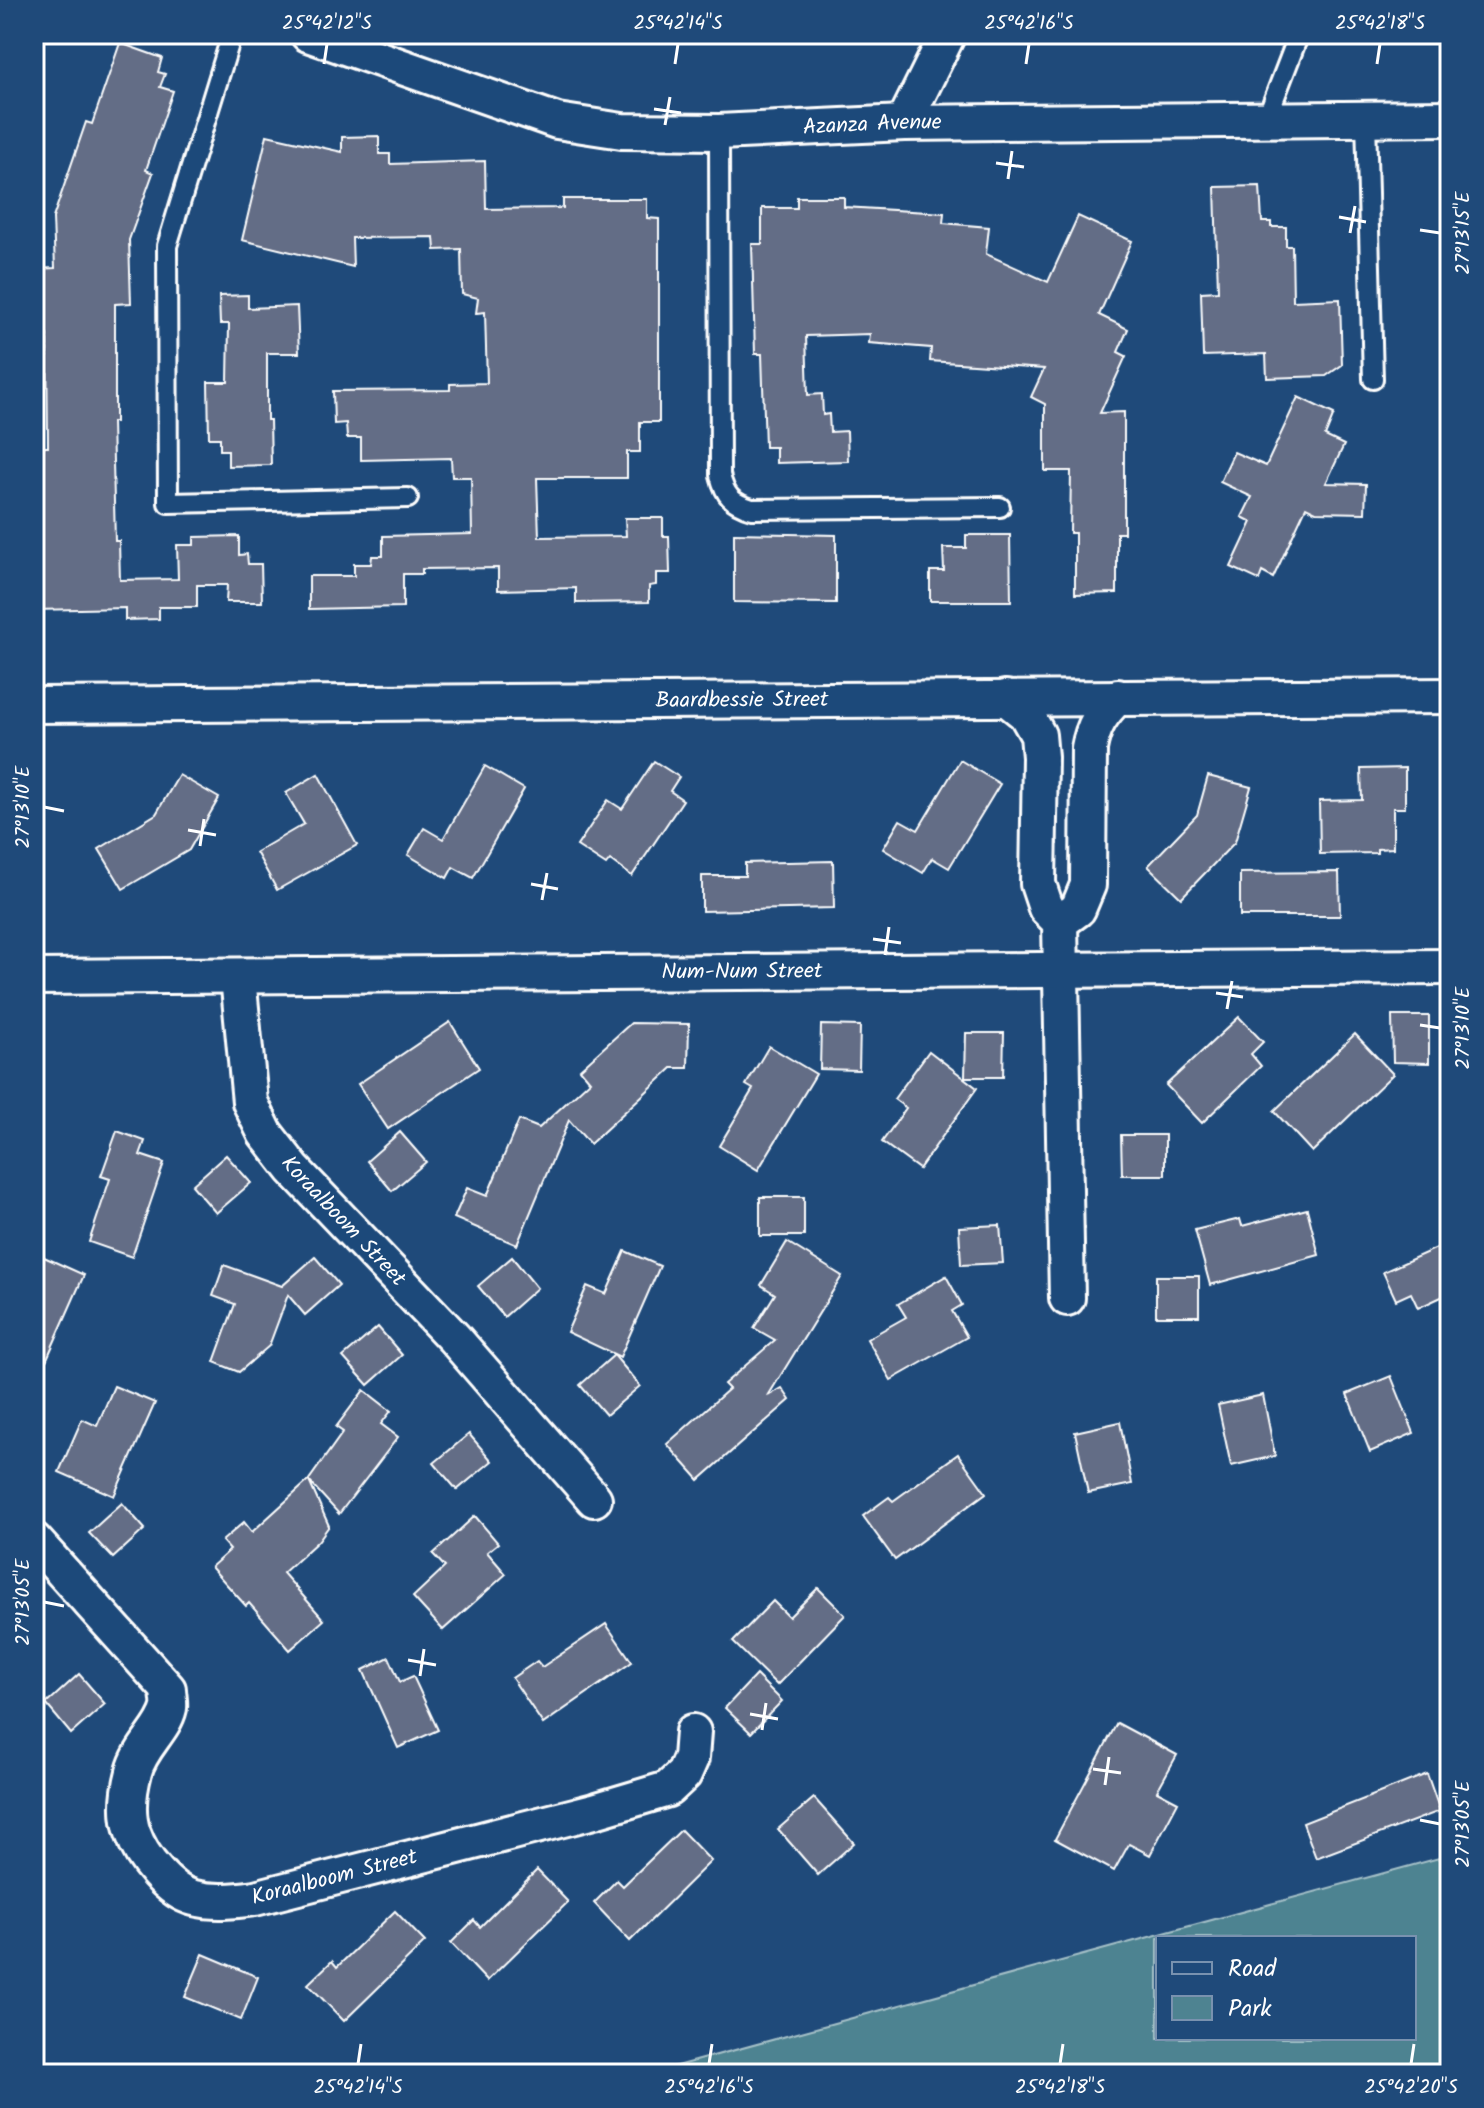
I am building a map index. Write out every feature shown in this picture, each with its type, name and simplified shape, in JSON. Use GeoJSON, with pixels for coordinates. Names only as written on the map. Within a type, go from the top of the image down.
{"type":"FeatureCollection","features":[{"type":"Feature","properties":{"kind":"street","name":"Azanza Avenue"},"geometry":{"type":"LineString","coordinates":[[308,34],[372,45],[557,121],[622,131],[719,132],[904,123],[1450,118]]}},
{"type":"Feature","properties":{"kind":"street"},"geometry":{"type":"LineString","coordinates":[[904,123],[948,34]]}},
{"type":"Feature","properties":{"kind":"street","name":"Baardbessie Street"},"geometry":{"type":"LineString","coordinates":[[34,705],[1450,696]]}},
{"type":"Feature","properties":{"kind":"street"},"geometry":{"type":"LineString","coordinates":[[1060,922],[1078,909],[1088,885],[1092,730],[1103,711],[1118,697]]}},
{"type":"Feature","properties":{"kind":"street"},"geometry":{"type":"LineString","coordinates":[[1006,698],[1026,714],[1038,735],[1038,884],[1046,908],[1060,922],[1067,1298]]}},
{"type":"Feature","properties":{"kind":"street","name":"Num-Num Street"},"geometry":{"type":"LineString","coordinates":[[34,977],[1450,967]]}},
{"type":"Feature","properties":{"kind":"street","name":"Koraalboom Street"},"geometry":{"type":"LineString","coordinates":[[238,977],[250,1102],[265,1133],[293,1169],[454,1338],[594,1499]]}},
{"type":"Feature","properties":{"kind":"street","name":"Koraalboom Street"},"geometry":{"type":"LineString","coordinates":[[34,1540],[168,1689],[170,1707],[135,1768],[128,1800],[133,1832],[162,1879],[193,1898],[227,1902],[255,1898],[668,1789],[684,1774],[691,1758],[693,1732]]}},
{"type":"Feature","properties":{"kind":"lane"},"geometry":{"type":"LineString","coordinates":[[232,34],[167,246],[168,503],[408,498]]}},
{"type":"Feature","properties":{"kind":"lane"},"geometry":{"type":"LineString","coordinates":[[1266,120],[1299,34]]}},
{"type":"Feature","properties":{"kind":"lane"},"geometry":{"type":"LineString","coordinates":[[1366,119],[1373,379]]}},
{"type":"Feature","properties":{"kind":"lane"},"geometry":{"type":"LineString","coordinates":[[719,132],[720,475],[724,491],[735,504],[752,509],[1000,507]]}},
{"type":"Feature","properties":{"kind":"green space"},"geometry":{"type":"Polygon","coordinates":[[[1450,1855],[1450,2074],[647,2074],[1450,1855]]]}},
{"type":"Feature","properties":{"kind":"building"},"geometry":{"type":"Polygon","coordinates":[[[120,43],[162,58],[158,72],[165,74],[160,87],[173,91],[146,170],[153,173],[129,240],[131,303],[115,304],[115,422],[112,422],[115,541],[119,541],[120,580],[178,579],[177,545],[194,545],[194,537],[239,536],[239,555],[247,554],[248,564],[261,564],[262,602],[226,602],[227,585],[197,585],[197,607],[159,607],[159,619],[125,620],[125,608],[34,610],[34,447],[48,447],[47,334],[38,334],[36,269],[55,268],[53,218],[86,122],[92,124],[120,43]]]}},
{"type":"Feature","properties":{"kind":"building"},"geometry":{"type":"Polygon","coordinates":[[[267,135],[342,152],[342,137],[379,136],[379,154],[390,154],[390,164],[485,161],[486,209],[563,208],[563,199],[647,199],[647,218],[659,219],[659,422],[640,422],[640,452],[627,452],[627,478],[537,478],[539,537],[626,536],[625,518],[663,518],[663,536],[669,536],[670,573],[656,573],[656,585],[649,586],[649,602],[576,603],[576,588],[498,590],[498,568],[422,569],[422,574],[403,574],[403,607],[309,609],[309,576],[354,576],[354,564],[371,564],[372,556],[383,556],[383,536],[472,534],[471,477],[452,477],[451,458],[361,460],[361,438],[347,438],[346,423],[334,424],[333,391],[450,390],[450,384],[487,383],[485,312],[476,313],[478,298],[462,294],[461,249],[435,250],[434,237],[352,238],[353,267],[242,240],[267,135]]]}},
{"type":"Feature","properties":{"kind":"building"},"geometry":{"type":"Polygon","coordinates":[[[1260,186],[1262,222],[1271,222],[1271,227],[1286,227],[1286,246],[1292,246],[1293,301],[1340,299],[1342,365],[1326,376],[1267,378],[1266,354],[1203,356],[1201,292],[1218,291],[1215,187],[1260,186]]]}},
{"type":"Feature","properties":{"kind":"building"},"geometry":{"type":"Polygon","coordinates":[[[797,197],[844,197],[844,207],[944,213],[943,223],[989,227],[986,254],[1048,282],[1078,216],[1132,241],[1099,315],[1128,329],[1118,352],[1126,356],[1100,413],[1124,412],[1124,533],[1117,533],[1117,593],[1075,594],[1075,533],[1070,533],[1071,471],[1045,471],[1045,404],[1031,397],[1044,369],[930,361],[931,348],[869,343],[870,334],[806,336],[808,395],[822,394],[823,415],[829,414],[830,432],[847,431],[848,461],[776,463],[776,447],[765,447],[762,354],[755,354],[752,244],[762,244],[762,208],[797,208],[797,197]]]}},
{"type":"Feature","properties":{"kind":"building"},"geometry":{"type":"Polygon","coordinates":[[[248,295],[248,308],[297,306],[299,353],[267,353],[271,465],[228,466],[228,450],[220,450],[220,438],[209,438],[208,382],[228,382],[229,324],[220,324],[219,296],[248,295]]]}},
{"type":"Feature","properties":{"kind":"building"},"geometry":{"type":"Polygon","coordinates":[[[1298,397],[1334,414],[1325,436],[1344,445],[1326,483],[1366,484],[1365,513],[1316,512],[1306,507],[1273,578],[1262,572],[1259,580],[1231,567],[1252,522],[1242,517],[1252,497],[1220,482],[1234,452],[1266,466],[1298,397]]]}},
{"type":"Feature","properties":{"kind":"building"},"geometry":{"type":"Polygon","coordinates":[[[734,533],[836,535],[836,603],[734,602],[734,533]]]}},
{"type":"Feature","properties":{"kind":"building"},"geometry":{"type":"Polygon","coordinates":[[[966,535],[1010,535],[1011,601],[930,601],[930,571],[944,571],[943,548],[966,548],[966,535]]]}},
{"type":"Feature","properties":{"kind":"building"},"geometry":{"type":"Polygon","coordinates":[[[960,760],[1000,784],[949,868],[932,858],[923,873],[883,849],[900,820],[918,830],[960,760]]]}},
{"type":"Feature","properties":{"kind":"building"},"geometry":{"type":"Polygon","coordinates":[[[654,761],[679,777],[670,791],[683,800],[632,876],[610,860],[606,865],[577,846],[608,800],[622,809],[654,761]]]}},
{"type":"Feature","properties":{"kind":"building"},"geometry":{"type":"Polygon","coordinates":[[[485,766],[524,789],[473,878],[453,867],[447,878],[408,855],[424,828],[443,839],[485,766]]]}},
{"type":"Feature","properties":{"kind":"building"},"geometry":{"type":"Polygon","coordinates":[[[1405,768],[1405,808],[1393,808],[1393,848],[1377,849],[1377,853],[1320,854],[1319,801],[1362,800],[1361,769],[1405,768]]]}},
{"type":"Feature","properties":{"kind":"building"},"geometry":{"type":"Polygon","coordinates":[[[318,774],[357,845],[277,890],[256,852],[304,824],[286,793],[318,774]]]}},
{"type":"Feature","properties":{"kind":"building"},"geometry":{"type":"Polygon","coordinates":[[[179,775],[219,798],[189,850],[123,889],[99,849],[156,814],[179,775]]]}},
{"type":"Feature","properties":{"kind":"building"},"geometry":{"type":"Polygon","coordinates":[[[1208,776],[1251,787],[1235,842],[1181,898],[1148,866],[1197,815],[1208,776]]]}},
{"type":"Feature","properties":{"kind":"building"},"geometry":{"type":"Polygon","coordinates":[[[833,861],[834,908],[702,911],[702,876],[745,876],[745,863],[833,861]]]}},
{"type":"Feature","properties":{"kind":"building"},"geometry":{"type":"Polygon","coordinates":[[[1339,872],[1340,916],[1240,916],[1240,873],[1339,872]]]}},
{"type":"Feature","properties":{"kind":"building"},"geometry":{"type":"Polygon","coordinates":[[[1392,1016],[1429,1016],[1429,1063],[1393,1062],[1392,1016]]]}},
{"type":"Feature","properties":{"kind":"building"},"geometry":{"type":"Polygon","coordinates":[[[1239,1017],[1263,1042],[1251,1054],[1261,1066],[1202,1123],[1166,1085],[1239,1017]]]}},
{"type":"Feature","properties":{"kind":"building"},"geometry":{"type":"Polygon","coordinates":[[[450,1022],[479,1068],[388,1129],[358,1084],[450,1022]]]}},
{"type":"Feature","properties":{"kind":"building"},"geometry":{"type":"Polygon","coordinates":[[[631,1023],[689,1024],[688,1068],[672,1068],[590,1144],[569,1120],[517,1245],[454,1218],[467,1188],[487,1196],[519,1120],[539,1128],[590,1081],[580,1069],[631,1023]]]}},
{"type":"Feature","properties":{"kind":"building"},"geometry":{"type":"Polygon","coordinates":[[[821,1025],[860,1026],[859,1070],[820,1069],[821,1025]]]}},
{"type":"Feature","properties":{"kind":"building"},"geometry":{"type":"Polygon","coordinates":[[[966,1033],[1004,1033],[1003,1077],[965,1077],[966,1033]]]}},
{"type":"Feature","properties":{"kind":"building"},"geometry":{"type":"Polygon","coordinates":[[[1355,1034],[1393,1074],[1312,1152],[1274,1111],[1355,1034]]]}},
{"type":"Feature","properties":{"kind":"building"},"geometry":{"type":"Polygon","coordinates":[[[769,1046],[816,1074],[758,1170],[719,1146],[753,1089],[746,1085],[769,1046]]]}},
{"type":"Feature","properties":{"kind":"building"},"geometry":{"type":"Polygon","coordinates":[[[929,1051],[977,1088],[919,1169],[882,1142],[906,1108],[894,1099],[929,1051]]]}},
{"type":"Feature","properties":{"kind":"building"},"geometry":{"type":"Polygon","coordinates":[[[117,1131],[145,1141],[140,1155],[164,1163],[132,1257],[89,1242],[110,1179],[101,1176],[117,1131]]]}},
{"type":"Feature","properties":{"kind":"building"},"geometry":{"type":"Polygon","coordinates":[[[400,1132],[426,1162],[392,1191],[367,1161],[400,1132]]]}},
{"type":"Feature","properties":{"kind":"building"},"geometry":{"type":"Polygon","coordinates":[[[1121,1135],[1165,1135],[1165,1175],[1122,1175],[1121,1135]]]}},
{"type":"Feature","properties":{"kind":"building"},"geometry":{"type":"Polygon","coordinates":[[[226,1155],[251,1183],[216,1213],[192,1185],[226,1155]]]}},
{"type":"Feature","properties":{"kind":"building"},"geometry":{"type":"Polygon","coordinates":[[[760,1197],[804,1197],[804,1236],[760,1236],[760,1197]]]}},
{"type":"Feature","properties":{"kind":"building"},"geometry":{"type":"Polygon","coordinates":[[[1307,1209],[1319,1255],[1210,1285],[1195,1230],[1240,1219],[1242,1226],[1307,1209]]]}},
{"type":"Feature","properties":{"kind":"building"},"geometry":{"type":"Polygon","coordinates":[[[1000,1225],[1003,1263],[961,1265],[959,1227],[1000,1225]]]}},
{"type":"Feature","properties":{"kind":"building"},"geometry":{"type":"Polygon","coordinates":[[[787,1242],[842,1276],[768,1396],[782,1388],[790,1400],[699,1480],[667,1444],[729,1389],[724,1384],[775,1340],[754,1328],[775,1294],[761,1285],[787,1242]]]}},
{"type":"Feature","properties":{"kind":"building"},"geometry":{"type":"Polygon","coordinates":[[[1450,1242],[1450,1293],[1418,1308],[1411,1293],[1396,1300],[1383,1272],[1450,1242]]]}},
{"type":"Feature","properties":{"kind":"building"},"geometry":{"type":"Polygon","coordinates":[[[625,1251],[660,1266],[620,1357],[567,1332],[587,1286],[606,1294],[625,1251]]]}},
{"type":"Feature","properties":{"kind":"building"},"geometry":{"type":"Polygon","coordinates":[[[44,1257],[84,1275],[34,1388],[34,1280],[44,1257]]]}},
{"type":"Feature","properties":{"kind":"building"},"geometry":{"type":"Polygon","coordinates":[[[315,1257],[339,1285],[305,1315],[288,1295],[269,1346],[239,1372],[214,1362],[235,1304],[213,1296],[224,1265],[282,1286],[315,1257]]]}},
{"type":"Feature","properties":{"kind":"building"},"geometry":{"type":"Polygon","coordinates":[[[512,1257],[537,1288],[504,1317],[478,1286],[512,1257]]]}},
{"type":"Feature","properties":{"kind":"building"},"geometry":{"type":"Polygon","coordinates":[[[946,1276],[962,1305],[952,1311],[967,1337],[891,1380],[867,1339],[906,1317],[898,1304],[946,1276]]]}},
{"type":"Feature","properties":{"kind":"building"},"geometry":{"type":"Polygon","coordinates":[[[1156,1276],[1199,1276],[1199,1316],[1156,1316],[1156,1276]]]}},
{"type":"Feature","properties":{"kind":"building"},"geometry":{"type":"Polygon","coordinates":[[[378,1327],[402,1355],[368,1385],[343,1357],[378,1327]]]}},
{"type":"Feature","properties":{"kind":"building"},"geometry":{"type":"Polygon","coordinates":[[[614,1355],[640,1386],[606,1415],[580,1385],[614,1355]]]}},
{"type":"Feature","properties":{"kind":"building"},"geometry":{"type":"Polygon","coordinates":[[[1391,1376],[1414,1433],[1370,1452],[1347,1394],[1391,1376]]]}},
{"type":"Feature","properties":{"kind":"building"},"geometry":{"type":"Polygon","coordinates":[[[114,1386],[155,1403],[114,1496],[59,1472],[82,1419],[97,1426],[114,1386]]]}},
{"type":"Feature","properties":{"kind":"building"},"geometry":{"type":"Polygon","coordinates":[[[364,1390],[391,1411],[381,1424],[398,1437],[339,1514],[309,1481],[329,1526],[318,1541],[283,1573],[324,1620],[290,1650],[249,1603],[246,1606],[211,1567],[230,1550],[222,1541],[244,1522],[252,1532],[308,1481],[343,1432],[336,1427],[364,1390]]]}},
{"type":"Feature","properties":{"kind":"building"},"geometry":{"type":"Polygon","coordinates":[[[1263,1395],[1275,1456],[1231,1466],[1218,1405],[1263,1395]]]}},
{"type":"Feature","properties":{"kind":"building"},"geometry":{"type":"Polygon","coordinates":[[[1120,1422],[1132,1484],[1088,1493],[1075,1432],[1120,1422]]]}},
{"type":"Feature","properties":{"kind":"building"},"geometry":{"type":"Polygon","coordinates":[[[469,1434],[492,1461],[457,1490],[434,1463],[469,1434]]]}},
{"type":"Feature","properties":{"kind":"building"},"geometry":{"type":"Polygon","coordinates":[[[958,1454],[986,1493],[895,1560],[863,1516],[889,1497],[893,1501],[958,1454]]]}},
{"type":"Feature","properties":{"kind":"building"},"geometry":{"type":"Polygon","coordinates":[[[122,1503],[145,1529],[113,1558],[89,1533],[122,1503]]]}},
{"type":"Feature","properties":{"kind":"building"},"geometry":{"type":"Polygon","coordinates":[[[475,1516],[498,1543],[487,1552],[506,1574],[443,1630],[413,1597],[445,1567],[433,1554],[475,1516]]]}},
{"type":"Feature","properties":{"kind":"building"},"geometry":{"type":"Polygon","coordinates":[[[818,1588],[845,1615],[777,1685],[733,1642],[773,1601],[789,1617],[818,1588]]]}},
{"type":"Feature","properties":{"kind":"building"},"geometry":{"type":"Polygon","coordinates":[[[606,1624],[632,1662],[543,1724],[512,1678],[537,1661],[542,1667],[606,1624]]]}},
{"type":"Feature","properties":{"kind":"building"},"geometry":{"type":"Polygon","coordinates":[[[389,1657],[400,1682],[413,1676],[438,1730],[398,1748],[363,1670],[389,1657]]]}},
{"type":"Feature","properties":{"kind":"building"},"geometry":{"type":"Polygon","coordinates":[[[79,1674],[105,1704],[71,1734],[46,1704],[79,1674]]]}},
{"type":"Feature","properties":{"kind":"building"},"geometry":{"type":"Polygon","coordinates":[[[756,1675],[782,1701],[751,1733],[725,1708],[756,1675]]]}},
{"type":"Feature","properties":{"kind":"building"},"geometry":{"type":"Polygon","coordinates":[[[1117,1723],[1177,1755],[1157,1791],[1178,1802],[1150,1855],[1129,1844],[1114,1871],[1055,1839],[1117,1723]]]}},
{"type":"Feature","properties":{"kind":"building"},"geometry":{"type":"Polygon","coordinates":[[[1427,1774],[1440,1811],[1316,1858],[1303,1823],[1427,1774]]]}},
{"type":"Feature","properties":{"kind":"building"},"geometry":{"type":"Polygon","coordinates":[[[814,1798],[854,1843],[818,1875],[778,1829],[814,1798]]]}},
{"type":"Feature","properties":{"kind":"building"},"geometry":{"type":"Polygon","coordinates":[[[681,1830],[711,1861],[630,1941],[594,1903],[617,1880],[623,1886],[681,1830]]]}},
{"type":"Feature","properties":{"kind":"building"},"geometry":{"type":"Polygon","coordinates":[[[537,1870],[568,1902],[487,1981],[451,1943],[474,1920],[480,1927],[537,1870]]]}},
{"type":"Feature","properties":{"kind":"building"},"geometry":{"type":"Polygon","coordinates":[[[395,1911],[425,1942],[344,2021],[308,1984],[332,1961],[337,1967],[395,1911]]]}},
{"type":"Feature","properties":{"kind":"building"},"geometry":{"type":"Polygon","coordinates":[[[203,1954],[258,1977],[241,2020],[185,1997],[203,1954]]]}}]}
